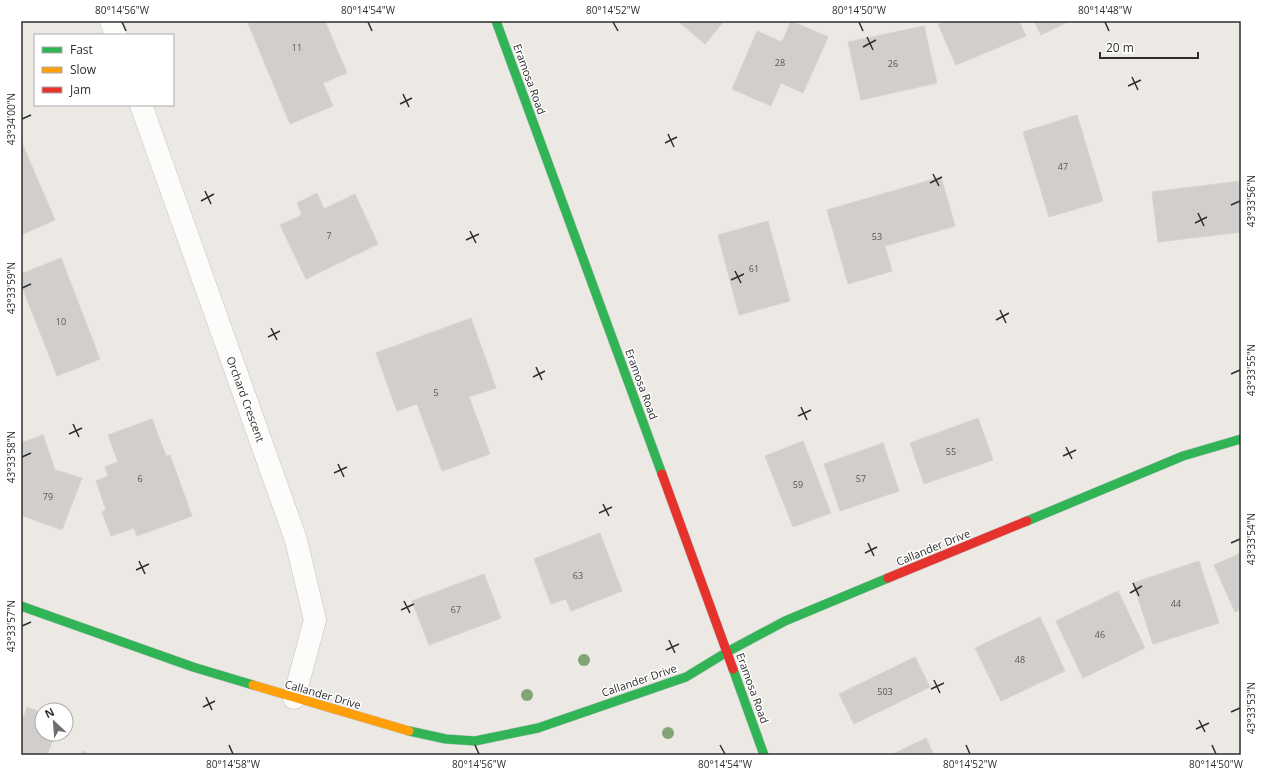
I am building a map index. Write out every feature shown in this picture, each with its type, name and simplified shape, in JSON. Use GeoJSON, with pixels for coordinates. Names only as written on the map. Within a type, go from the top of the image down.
{"type":"FeatureCollection","features":[{"type":"Feature","properties":{"kind":"street"},"geometry":{"type":"LineString","coordinates":[[111,21],[116,34]]}},
{"type":"Feature","properties":{"kind":"street","name":"Eramosa Road"},"geometry":{"type":"LineString","coordinates":[[496,21],[764,755]]}},
{"type":"Feature","properties":{"kind":"street","name":"Orchard Crescent"},"geometry":{"type":"LineString","coordinates":[[141,106],[296,540],[315,620],[294,698]]}},
{"type":"Feature","properties":{"kind":"street","name":"Callander Drive"},"geometry":{"type":"LineString","coordinates":[[21,606],[193,667],[294,698],[414,732],[446,739],[475,741],[506,736],[538,728],[686,677],[727,652],[785,620],[1183,456],[1241,439]]}},
{"type":"Feature","properties":{"kind":"building"},"geometry":{"type":"Polygon","coordinates":[[[247,21],[325,21],[347,73],[323,83],[333,106],[290,124],[247,21]]]}},
{"type":"Feature","properties":{"kind":"building"},"geometry":{"type":"Polygon","coordinates":[[[678,21],[724,21],[705,44],[678,21]]]}},
{"type":"Feature","properties":{"kind":"building"},"geometry":{"type":"Polygon","coordinates":[[[791,21],[828,37],[803,93],[781,83],[771,106],[732,89],[757,31],[782,42],[791,21]]]}},
{"type":"Feature","properties":{"kind":"building"},"geometry":{"type":"Polygon","coordinates":[[[946,21],[1019,21],[1026,36],[956,65],[938,24],[946,21]]]}},
{"type":"Feature","properties":{"kind":"building"},"geometry":{"type":"Polygon","coordinates":[[[1034,21],[1069,21],[1041,35],[1034,21]]]}},
{"type":"Feature","properties":{"kind":"building"},"geometry":{"type":"Polygon","coordinates":[[[924,26],[937,83],[861,100],[848,42],[924,26]]]}},
{"type":"Feature","properties":{"kind":"building"},"geometry":{"type":"Polygon","coordinates":[[[1077,115],[1103,201],[1049,217],[1023,132],[1077,115]]]}},
{"type":"Feature","properties":{"kind":"building"},"geometry":{"type":"Polygon","coordinates":[[[21,141],[55,220],[21,235],[21,141]]]}},
{"type":"Feature","properties":{"kind":"building"},"geometry":{"type":"Polygon","coordinates":[[[941,177],[955,226],[885,246],[892,271],[848,284],[827,210],[941,177]]]}},
{"type":"Feature","properties":{"kind":"building"},"geometry":{"type":"Polygon","coordinates":[[[1241,181],[1241,232],[1158,242],[1152,192],[1241,181]]]}},
{"type":"Feature","properties":{"kind":"building"},"geometry":{"type":"Polygon","coordinates":[[[317,193],[324,209],[355,194],[378,244],[306,279],[280,225],[302,215],[297,203],[317,193]]]}},
{"type":"Feature","properties":{"kind":"building"},"geometry":{"type":"Polygon","coordinates":[[[768,221],[790,301],[739,315],[718,235],[768,221]]]}},
{"type":"Feature","properties":{"kind":"building"},"geometry":{"type":"Polygon","coordinates":[[[61,258],[100,359],[57,376],[21,284],[21,274],[61,258]]]}},
{"type":"Feature","properties":{"kind":"building"},"geometry":{"type":"Polygon","coordinates":[[[471,318],[496,388],[469,397],[490,454],[442,471],[417,404],[397,411],[376,353],[471,318]]]}},
{"type":"Feature","properties":{"kind":"building"},"geometry":{"type":"Polygon","coordinates":[[[978,418],[993,460],[924,484],[910,443],[978,418]]]}},
{"type":"Feature","properties":{"kind":"building"},"geometry":{"type":"Polygon","coordinates":[[[152,419],[166,456],[170,455],[192,516],[137,536],[134,528],[111,536],[102,512],[106,510],[96,481],[108,476],[105,467],[118,462],[108,435],[152,419]]]}},
{"type":"Feature","properties":{"kind":"building"},"geometry":{"type":"Polygon","coordinates":[[[43,435],[55,470],[82,478],[62,530],[21,515],[21,443],[43,435]]]}},
{"type":"Feature","properties":{"kind":"building"},"geometry":{"type":"Polygon","coordinates":[[[803,441],[831,513],[793,527],[765,456],[803,441]]]}},
{"type":"Feature","properties":{"kind":"building"},"geometry":{"type":"Polygon","coordinates":[[[883,443],[899,491],[840,511],[824,464],[883,443]]]}},
{"type":"Feature","properties":{"kind":"building"},"geometry":{"type":"Polygon","coordinates":[[[600,533],[622,591],[571,611],[566,599],[551,604],[534,559],[600,533]]]}},
{"type":"Feature","properties":{"kind":"building"},"geometry":{"type":"Polygon","coordinates":[[[1241,553],[1241,609],[1235,612],[1214,565],[1241,553]]]}},
{"type":"Feature","properties":{"kind":"building"},"geometry":{"type":"Polygon","coordinates":[[[1199,561],[1219,623],[1153,644],[1133,583],[1199,561]]]}},
{"type":"Feature","properties":{"kind":"building"},"geometry":{"type":"Polygon","coordinates":[[[484,574],[501,618],[429,645],[412,601],[484,574]]]}},
{"type":"Feature","properties":{"kind":"building"},"geometry":{"type":"Polygon","coordinates":[[[1118,591],[1145,648],[1083,678],[1056,621],[1118,591]]]}},
{"type":"Feature","properties":{"kind":"building"},"geometry":{"type":"Polygon","coordinates":[[[1040,617],[1065,671],[1001,701],[975,648],[1040,617]]]}},
{"type":"Feature","properties":{"kind":"building"},"geometry":{"type":"Polygon","coordinates":[[[915,657],[930,687],[854,724],[839,694],[915,657]]]}},
{"type":"Feature","properties":{"kind":"building"},"geometry":{"type":"Polygon","coordinates":[[[27,707],[34,710],[34,742],[52,742],[47,755],[21,755],[21,715],[24,716],[27,707]]]}},
{"type":"Feature","properties":{"kind":"building"},"geometry":{"type":"Polygon","coordinates":[[[926,738],[934,755],[891,755],[926,738]]]}},
{"type":"Feature","properties":{"kind":"building"},"geometry":{"type":"Polygon","coordinates":[[[82,751],[93,755],[81,755],[82,751]]]}},
{"type":"Feature","properties":{"kind":"traffic: fast"},"geometry":{"type":"LineString","coordinates":[[496,21],[662,474]]}},
{"type":"Feature","properties":{"kind":"traffic: fast"},"geometry":{"type":"LineString","coordinates":[[1027,521],[1183,456],[1241,439]]}},
{"type":"Feature","properties":{"kind":"traffic: fast"},"geometry":{"type":"LineString","coordinates":[[409,731],[446,739],[475,741],[538,728],[686,677],[727,652],[785,621],[888,578]]}},
{"type":"Feature","properties":{"kind":"traffic: fast"},"geometry":{"type":"LineString","coordinates":[[21,606],[193,667],[253,685]]}},
{"type":"Feature","properties":{"kind":"traffic: fast"},"geometry":{"type":"LineString","coordinates":[[733,669],[764,755]]}},
{"type":"Feature","properties":{"kind":"traffic: slow"},"geometry":{"type":"LineString","coordinates":[[253,685],[409,731]]}},
{"type":"Feature","properties":{"kind":"traffic: jam"},"geometry":{"type":"LineString","coordinates":[[662,474],[733,669]]}},
{"type":"Feature","properties":{"kind":"traffic: jam"},"geometry":{"type":"LineString","coordinates":[[888,578],[1027,521]]}}]}
